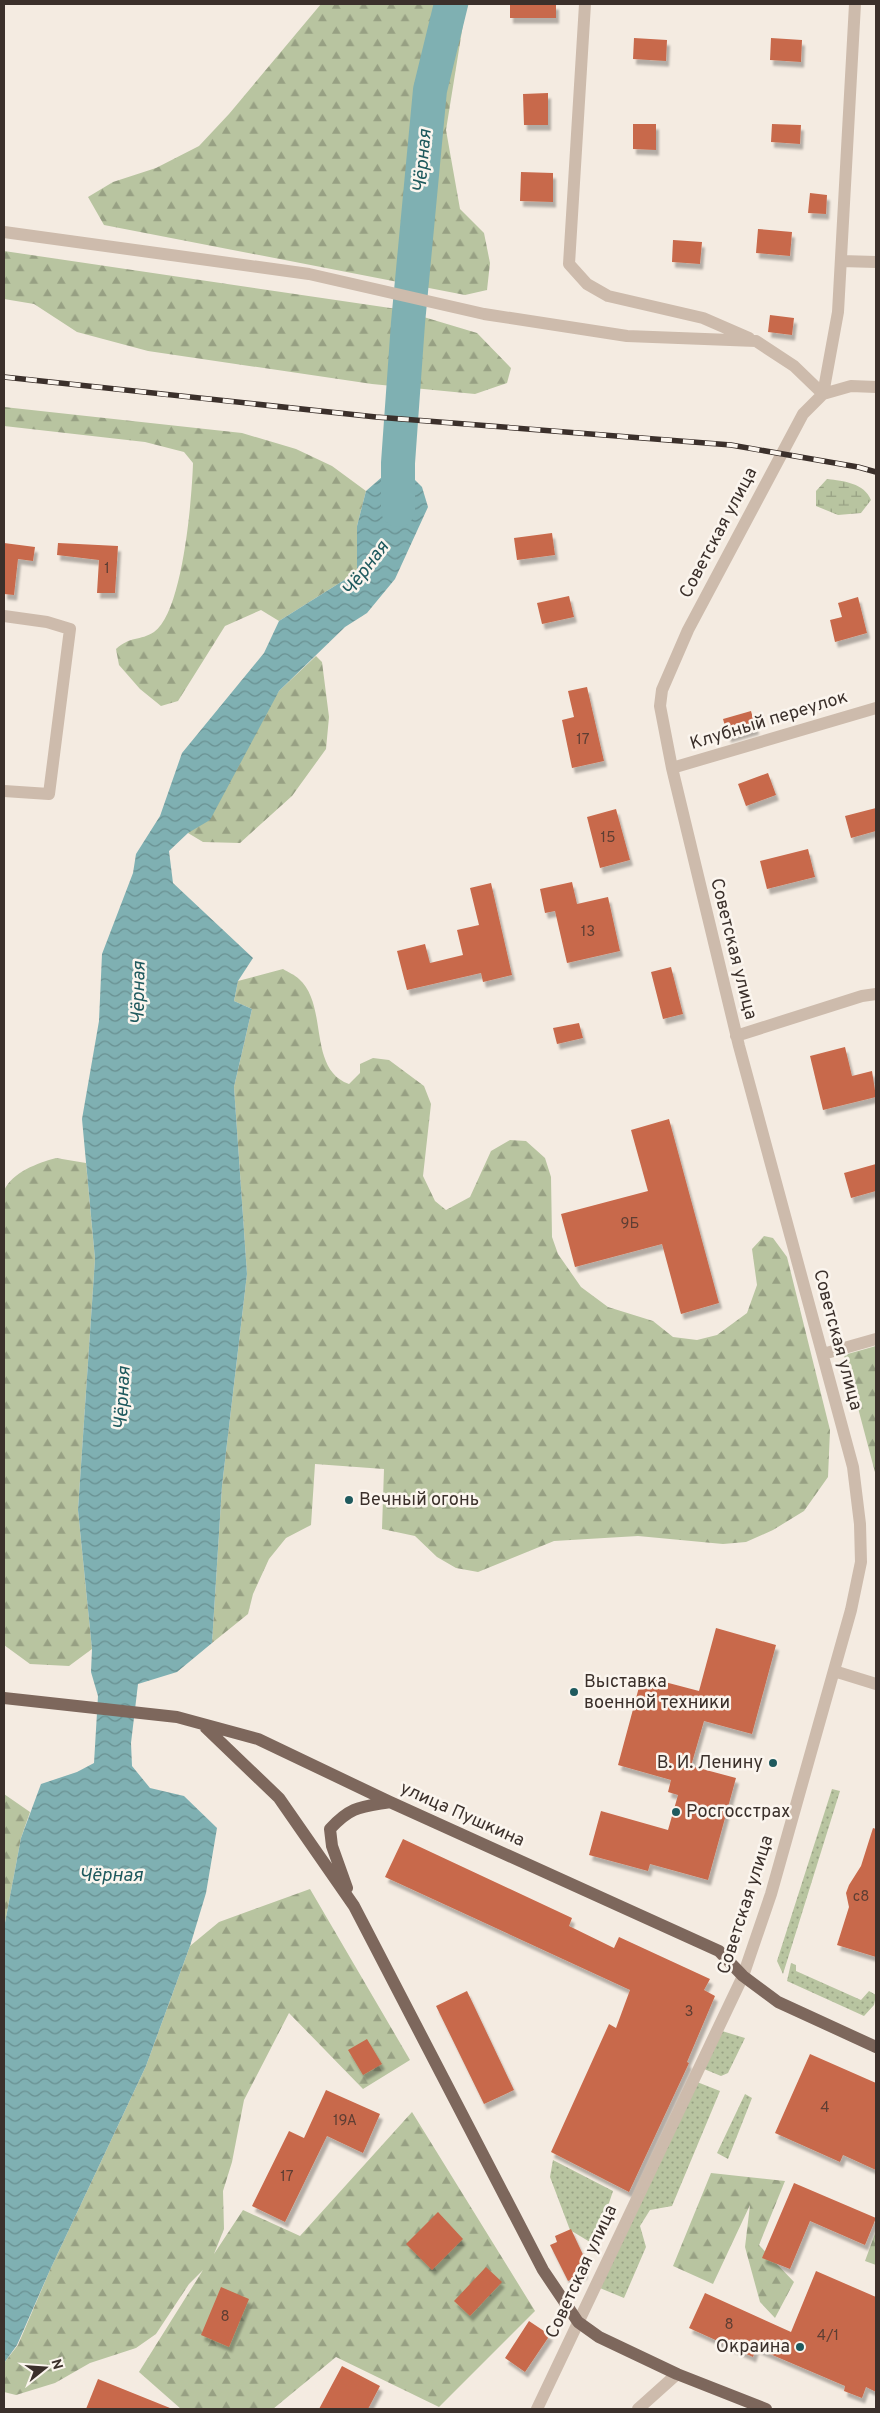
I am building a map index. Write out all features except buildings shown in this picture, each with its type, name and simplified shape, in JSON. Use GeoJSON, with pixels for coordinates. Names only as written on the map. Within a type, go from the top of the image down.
{"type":"FeatureCollection","features":[{"type":"Feature","properties":{"kind":"main road","name":"улица Пушкина"},"geometry":{"type":"LineString","coordinates":[[4,1698],[177,1717],[204,1726],[258,1739],[390,1802],[719,1951],[742,1976],[778,2002],[876,2047]]}},
{"type":"Feature","properties":{"kind":"main road"},"geometry":{"type":"LineString","coordinates":[[204,1726],[279,1798],[354,1906]]}},
{"type":"Feature","properties":{"kind":"main road"},"geometry":{"type":"LineString","coordinates":[[390,1802],[355,1808],[341,1817],[330,1828],[332,1846],[354,1906],[543,2270],[578,2322],[599,2337],[677,2374],[766,2409]]}},
{"type":"Feature","properties":{"kind":"street"},"geometry":{"type":"LineString","coordinates":[[586,4],[569,264],[587,284],[608,296],[703,318],[756,341],[794,366],[823,394]]}},
{"type":"Feature","properties":{"kind":"street"},"geometry":{"type":"LineString","coordinates":[[823,394],[838,312],[855,4]]}},
{"type":"Feature","properties":{"kind":"street"},"geometry":{"type":"LineString","coordinates":[[4,232],[309,274],[484,314],[627,336],[756,341]]}},
{"type":"Feature","properties":{"kind":"street"},"geometry":{"type":"LineString","coordinates":[[841,261],[876,262]]}},
{"type":"Feature","properties":{"kind":"street"},"geometry":{"type":"LineString","coordinates":[[823,394],[851,386],[876,387]]}},
{"type":"Feature","properties":{"kind":"street","name":"Советская улица"},"geometry":{"type":"LineString","coordinates":[[537,2409],[742,1976],[770,1894],[834,1670],[851,1610],[860,1562],[860,1524],[853,1468],[736,1036],[672,768],[660,706],[662,690],[688,630],[798,422],[803,414],[823,394]]}},
{"type":"Feature","properties":{"kind":"street"},"geometry":{"type":"LineString","coordinates":[[4,616],[47,622],[70,629],[49,794],[4,791]]}},
{"type":"Feature","properties":{"kind":"street","name":"Клубный переулок"},"geometry":{"type":"LineString","coordinates":[[672,768],[876,708]]}},
{"type":"Feature","properties":{"kind":"street"},"geometry":{"type":"LineString","coordinates":[[736,1036],[862,996],[876,994]]}},
{"type":"Feature","properties":{"kind":"street"},"geometry":{"type":"LineString","coordinates":[[823,1354],[876,1339]]}},
{"type":"Feature","properties":{"kind":"street"},"geometry":{"type":"LineString","coordinates":[[834,1670],[876,1684]]}},
{"type":"Feature","properties":{"kind":"street"},"geometry":{"type":"LineString","coordinates":[[638,2409],[677,2374]]}},
{"type":"Feature","properties":{"kind":"green space"},"geometry":{"type":"Polygon","coordinates":[[[321,4],[469,4],[465,12],[446,130],[460,209],[484,233],[490,263],[487,290],[465,295],[104,225],[88,197],[113,182],[156,168],[199,146],[229,114],[321,4]]]}},
{"type":"Feature","properties":{"kind":"green space"},"geometry":{"type":"Polygon","coordinates":[[[4,251],[397,309],[477,333],[511,368],[507,383],[475,394],[372,384],[148,351],[77,332],[34,304],[4,299],[4,251]]]}},
{"type":"Feature","properties":{"kind":"green space"},"geometry":{"type":"Polygon","coordinates":[[[4,407],[242,433],[296,449],[332,466],[366,491],[357,526],[357,572],[279,621],[261,610],[225,626],[178,701],[161,706],[140,689],[119,665],[116,649],[130,640],[144,637],[154,632],[164,620],[172,602],[179,579],[188,527],[193,463],[184,452],[145,442],[4,426],[4,407]]]}},
{"type":"Feature","properties":{"kind":"green space"},"geometry":{"type":"Polygon","coordinates":[[[827,479],[858,486],[868,494],[871,500],[861,513],[838,515],[816,506],[816,491],[827,479]]]}},
{"type":"Feature","properties":{"kind":"green space"},"geometry":{"type":"Polygon","coordinates":[[[316,656],[322,662],[329,717],[326,749],[292,796],[240,843],[203,842],[188,833],[279,691],[316,656]]]}},
{"type":"Feature","properties":{"kind":"green space"},"geometry":{"type":"Polygon","coordinates":[[[283,969],[297,978],[308,991],[314,1005],[323,1051],[328,1065],[336,1076],[349,1084],[360,1073],[360,1064],[373,1058],[389,1060],[424,1086],[431,1104],[423,1176],[435,1201],[446,1210],[470,1197],[491,1151],[510,1140],[526,1141],[545,1158],[551,1177],[552,1237],[558,1254],[581,1287],[608,1307],[653,1321],[673,1337],[697,1340],[717,1335],[747,1313],[757,1285],[752,1249],[764,1236],[773,1238],[787,1257],[830,1430],[828,1477],[804,1511],[773,1530],[746,1542],[723,1544],[638,1536],[554,1541],[478,1572],[456,1568],[437,1557],[415,1536],[382,1529],[384,1469],[315,1464],[311,1525],[286,1538],[269,1559],[253,1594],[248,1614],[212,1643],[222,1486],[247,1274],[234,1087],[252,1009],[234,1001],[238,981],[283,969]]]}},
{"type":"Feature","properties":{"kind":"green space"},"geometry":{"type":"Polygon","coordinates":[[[56,1158],[86,1163],[95,1259],[78,1510],[92,1649],[69,1666],[30,1664],[4,1645],[4,1191],[13,1179],[26,1169],[56,1158]]]}},
{"type":"Feature","properties":{"kind":"green space"},"geometry":{"type":"Polygon","coordinates":[[[876,1346],[876,1476],[844,1355],[876,1346]]]}},
{"type":"Feature","properties":{"kind":"green space"},"geometry":{"type":"Polygon","coordinates":[[[832,1789],[840,1791],[783,1974],[777,1961],[832,1789]]]}},
{"type":"Feature","properties":{"kind":"green space"},"geometry":{"type":"Polygon","coordinates":[[[4,1794],[30,1812],[21,1838],[4,1928],[4,1794]]]}},
{"type":"Feature","properties":{"kind":"green space"},"geometry":{"type":"Polygon","coordinates":[[[310,1889],[410,2060],[363,2089],[289,2013],[244,2100],[232,2162],[223,2191],[224,2229],[214,2254],[243,2210],[300,2236],[412,2112],[535,2311],[439,2407],[336,2357],[273,2409],[181,2409],[139,2372],[203,2270],[189,2284],[156,2334],[136,2348],[90,2363],[55,2383],[16,2395],[4,2392],[4,2363],[18,2345],[50,2270],[146,2066],[190,1946],[219,1922],[310,1889]]]}},
{"type":"Feature","properties":{"kind":"green space"},"geometry":{"type":"Polygon","coordinates":[[[791,1963],[796,1965],[796,1971],[861,2000],[869,1991],[876,1995],[874,2005],[864,2016],[787,1981],[791,1963]]]}},
{"type":"Feature","properties":{"kind":"green space"},"geometry":{"type":"Polygon","coordinates":[[[722,2031],[745,2038],[728,2073],[721,2076],[704,2069],[722,2031]]]}},
{"type":"Feature","properties":{"kind":"green space"},"geometry":{"type":"Polygon","coordinates":[[[697,2082],[720,2091],[672,2206],[650,2210],[640,2226],[646,2247],[624,2298],[595,2286],[697,2082]]]}},
{"type":"Feature","properties":{"kind":"green space"},"geometry":{"type":"Polygon","coordinates":[[[745,2094],[752,2098],[728,2159],[717,2153],[745,2094]]]}},
{"type":"Feature","properties":{"kind":"green space"},"geometry":{"type":"Polygon","coordinates":[[[553,2160],[613,2191],[595,2245],[570,2230],[550,2177],[553,2160]]]}},
{"type":"Feature","properties":{"kind":"green space"},"geometry":{"type":"Polygon","coordinates":[[[711,2173],[785,2181],[759,2245],[794,2282],[775,2318],[760,2302],[745,2247],[750,2205],[713,2284],[673,2266],[711,2173]]]}},
{"type":"Feature","properties":{"kind":"green space"},"geometry":{"type":"Polygon","coordinates":[[[876,2231],[876,2265],[865,2261],[876,2231]]]}},
{"type":"Feature","properties":{"kind":"water","name":"Чёрная"},"geometry":{"type":"Polygon","coordinates":[[[398,463],[422,487],[428,507],[395,579],[367,613],[345,627],[279,691],[210,820],[188,833],[169,851],[173,883],[253,958],[238,981],[234,1001],[252,1009],[234,1087],[247,1274],[222,1486],[212,1643],[177,1672],[138,1684],[131,1743],[132,1766],[150,1788],[184,1796],[217,1828],[206,1893],[190,1946],[146,2066],[50,2270],[17,2345],[4,2363],[4,1928],[21,1838],[41,1784],[77,1772],[94,1763],[98,1696],[91,1672],[92,1649],[78,1510],[95,1259],[82,1119],[99,1021],[102,954],[133,873],[136,854],[160,816],[182,753],[264,653],[279,621],[357,572],[357,526],[366,491],[398,463]]]}},
{"type":"Feature","properties":{"kind":"waterway","name":"Чёрная"},"geometry":{"type":"LineString","coordinates":[[398,510],[398,463],[408,323],[430,90],[451,4]]}},
{"type":"Feature","properties":{"kind":"railway"},"geometry":{"type":"LineString","coordinates":[[4,377],[376,417],[731,445],[858,467],[876,472]]}},
{"type":"Feature","properties":{"kind":"place","name":"Вечный огонь"},"geometry":{"type":"Point","coordinates":[349,1500]}},
{"type":"Feature","properties":{"kind":"place","name":"Выставка военной техники"},"geometry":{"type":"Point","coordinates":[574,1692]}},
{"type":"Feature","properties":{"kind":"place","name":"В. И. Ленину"},"geometry":{"type":"Point","coordinates":[773,1763]}},
{"type":"Feature","properties":{"kind":"place","name":"Росгосстрах"},"geometry":{"type":"Point","coordinates":[676,1812]}},
{"type":"Feature","properties":{"kind":"place","name":"Окраина"},"geometry":{"type":"Point","coordinates":[800,2347]}}]}
